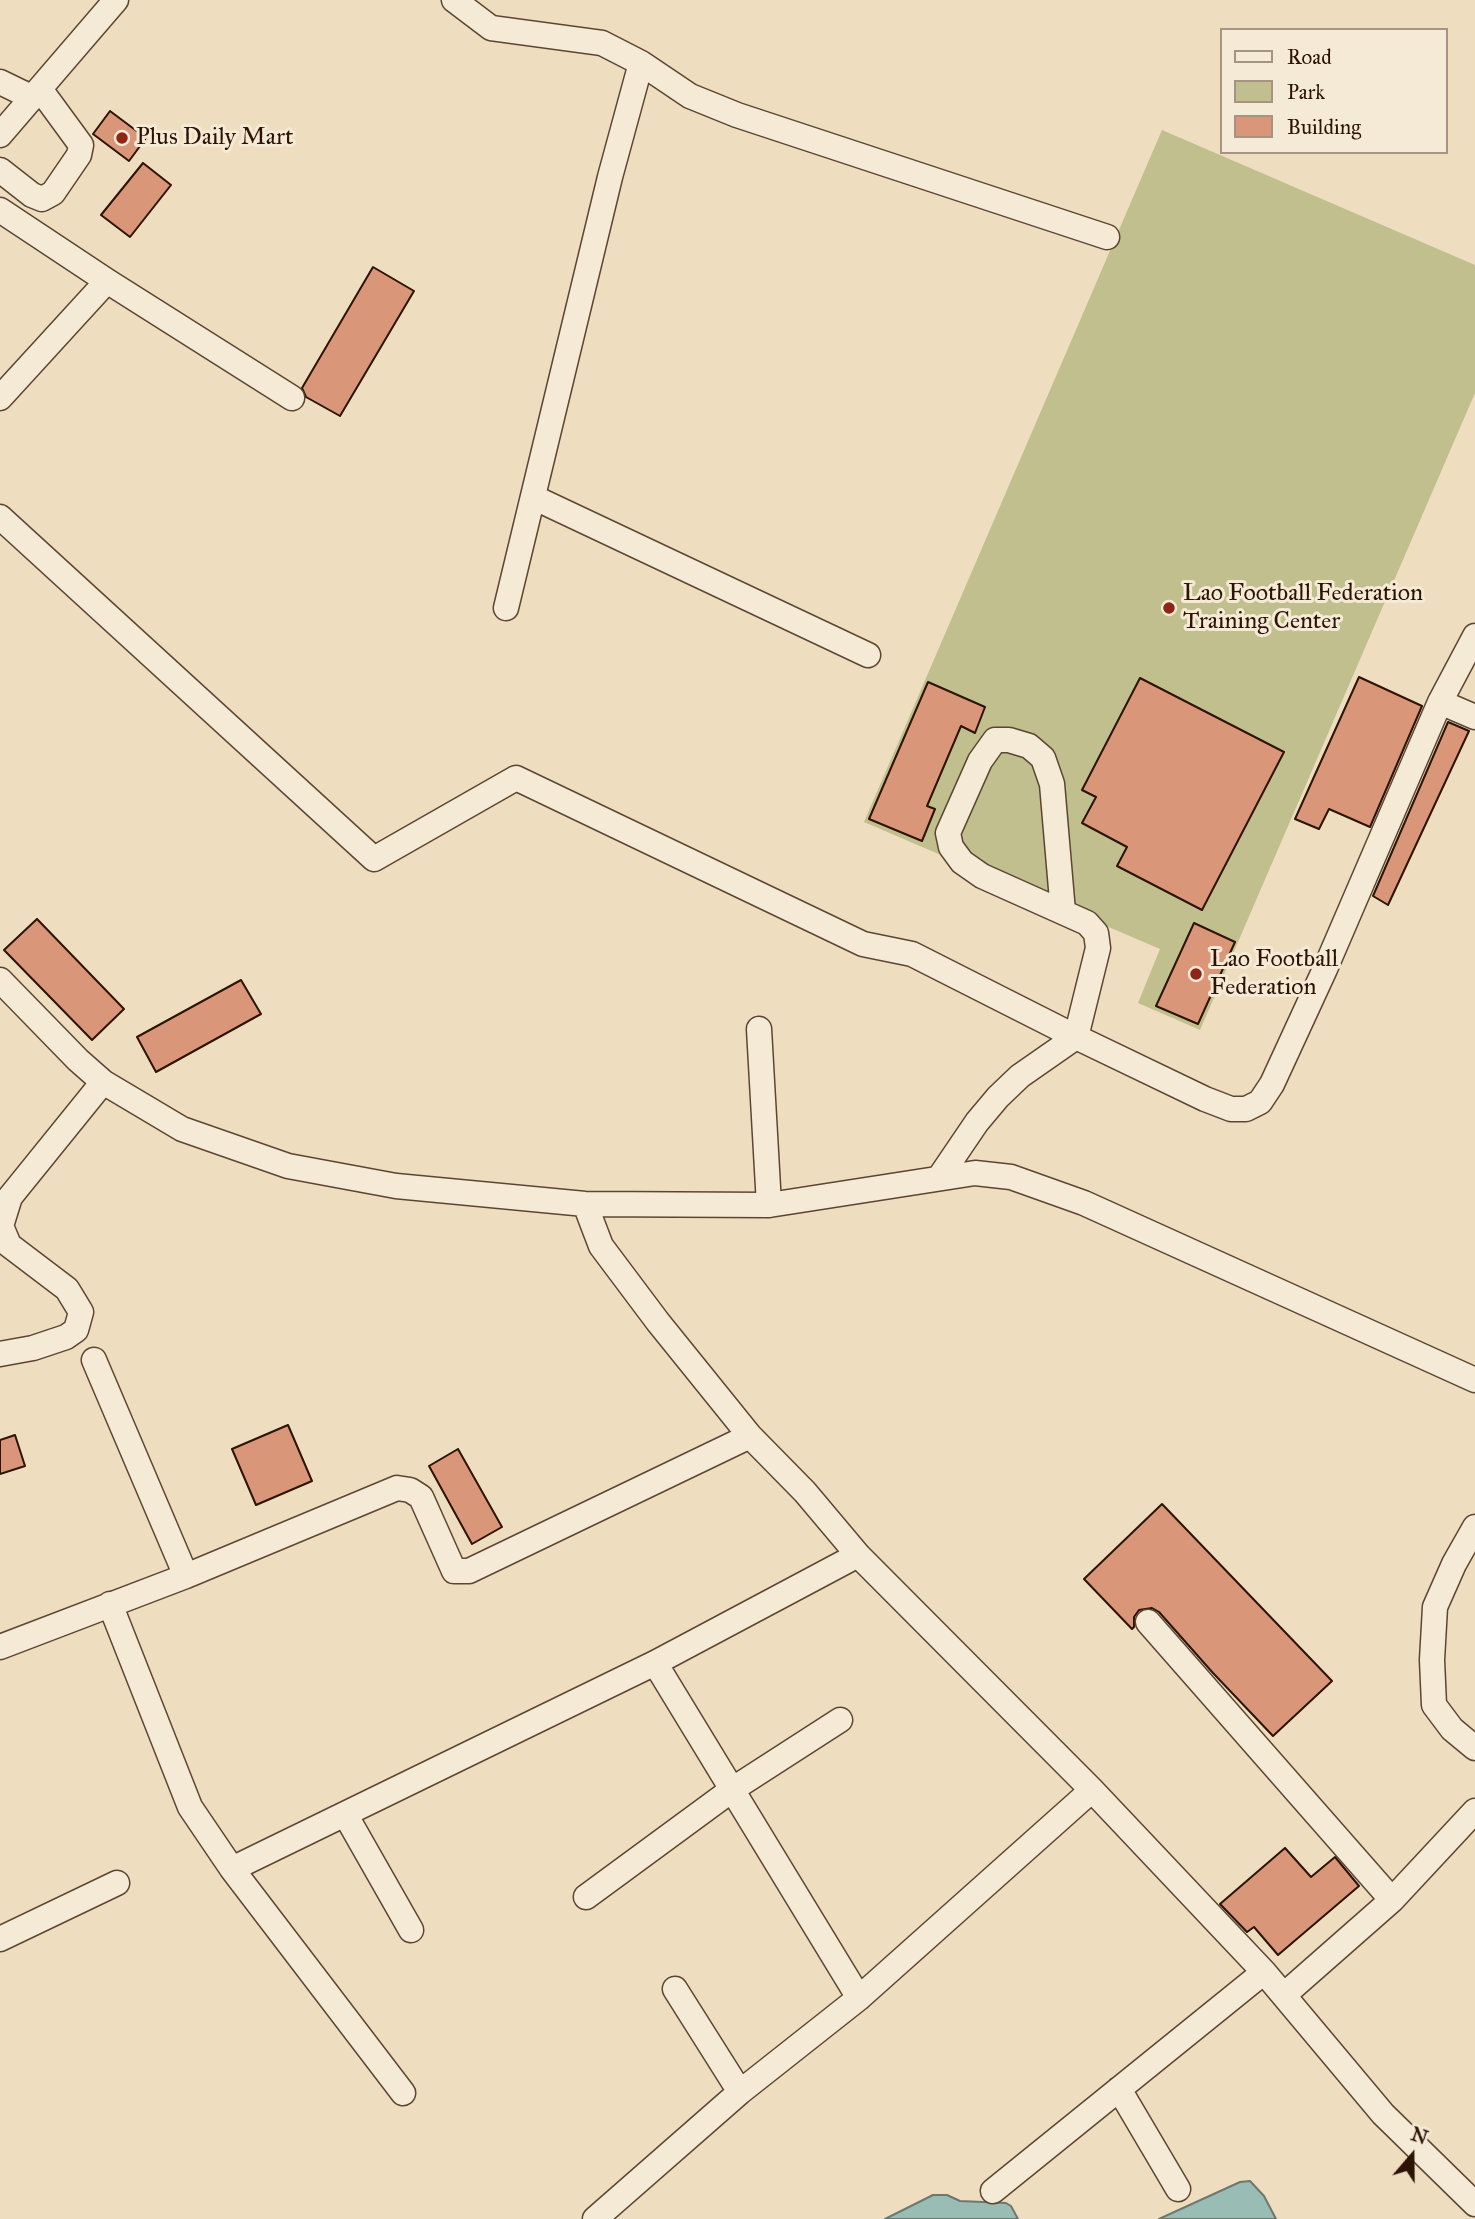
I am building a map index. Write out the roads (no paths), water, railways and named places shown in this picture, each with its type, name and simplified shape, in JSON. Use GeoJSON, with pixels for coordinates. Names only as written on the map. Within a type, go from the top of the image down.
{"type":"FeatureCollection","features":[{"type":"Feature","properties":{"kind":"street"},"geometry":{"type":"LineString","coordinates":[[0,135],[116,0]]}},
{"type":"Feature","properties":{"kind":"street"},"geometry":{"type":"LineString","coordinates":[[454,0],[491,28],[602,43],[641,63],[690,96],[737,115],[1107,237]]}},
{"type":"Feature","properties":{"kind":"street"},"geometry":{"type":"LineString","coordinates":[[506,608],[535,498],[610,177],[641,63]]}},
{"type":"Feature","properties":{"kind":"street"},"geometry":{"type":"LineString","coordinates":[[0,82],[36,94],[81,145],[79,155],[53,193],[42,199],[32,195],[0,170]]}},
{"type":"Feature","properties":{"kind":"street"},"geometry":{"type":"LineString","coordinates":[[0,210],[292,398]]}},
{"type":"Feature","properties":{"kind":"street"},"geometry":{"type":"LineString","coordinates":[[0,398],[107,281]]}},
{"type":"Feature","properties":{"kind":"street"},"geometry":{"type":"LineString","coordinates":[[535,498],[868,655]]}},
{"type":"Feature","properties":{"kind":"street"},"geometry":{"type":"LineString","coordinates":[[0,517],[374,859],[516,778],[863,944],[912,954],[1076,1037],[1231,1109],[1246,1109],[1259,1102],[1272,1084],[1325,970],[1440,702],[1475,636]]}},
{"type":"Feature","properties":{"kind":"street"},"geometry":{"type":"LineString","coordinates":[[1440,702],[1475,717]]}},
{"type":"Feature","properties":{"kind":"street"},"geometry":{"type":"LineString","coordinates":[[939,1178],[977,1122],[998,1097],[1020,1076],[1076,1037],[1098,948],[1096,933],[1087,923],[982,876],[962,862],[951,847],[948,833],[980,761],[995,740],[1009,740],[1029,746],[1043,758],[1052,784],[1063,912]]}},
{"type":"Feature","properties":{"kind":"street"},"geometry":{"type":"LineString","coordinates":[[0,980],[103,1082],[182,1129],[288,1166],[396,1186],[585,1204],[769,1205],[975,1173],[1011,1177],[1084,1203],[1475,1380]]}},
{"type":"Feature","properties":{"kind":"street"},"geometry":{"type":"LineString","coordinates":[[759,1030],[769,1205]]}},
{"type":"Feature","properties":{"kind":"street"},"geometry":{"type":"LineString","coordinates":[[0,1354],[33,1348],[66,1337],[76,1330],[81,1312],[67,1289],[9,1245],[1,1226],[10,1197],[103,1082]]}},
{"type":"Feature","properties":{"kind":"street"},"geometry":{"type":"LineString","coordinates":[[585,1204],[601,1246],[750,1436],[805,1492],[858,1555],[1092,1790],[1265,1972],[1383,2114],[1475,2204]]}},
{"type":"Feature","properties":{"kind":"street"},"geometry":{"type":"LineString","coordinates":[[94,1360],[186,1576]]}},
{"type":"Feature","properties":{"kind":"street"},"geometry":{"type":"LineString","coordinates":[[0,1647],[186,1576],[397,1488],[410,1489],[421,1497],[454,1571],[469,1571],[750,1436]]}},
{"type":"Feature","properties":{"kind":"street"},"geometry":{"type":"LineString","coordinates":[[1475,1527],[1454,1564],[1435,1607],[1432,1660],[1434,1705],[1452,1729],[1475,1748]]}},
{"type":"Feature","properties":{"kind":"street"},"geometry":{"type":"LineString","coordinates":[[232,1869],[655,1663],[858,1555]]}},
{"type":"Feature","properties":{"kind":"street"},"geometry":{"type":"LineString","coordinates":[[110,1604],[190,1807],[232,1869],[403,2093]]}},
{"type":"Feature","properties":{"kind":"street"},"geometry":{"type":"LineString","coordinates":[[1148,1622],[1392,1900]]}},
{"type":"Feature","properties":{"kind":"street"},"geometry":{"type":"LineString","coordinates":[[655,1663],[859,1998]]}},
{"type":"Feature","properties":{"kind":"street"},"geometry":{"type":"LineString","coordinates":[[586,1897],[733,1789],[840,1720]]}},
{"type":"Feature","properties":{"kind":"street"},"geometry":{"type":"LineString","coordinates":[[595,2219],[740,2092],[859,1998],[1092,1790]]}},
{"type":"Feature","properties":{"kind":"street"},"geometry":{"type":"LineString","coordinates":[[1284,1995],[1392,1900],[1475,1811]]}},
{"type":"Feature","properties":{"kind":"street"},"geometry":{"type":"LineString","coordinates":[[345,1814],[411,1930]]}},
{"type":"Feature","properties":{"kind":"street"},"geometry":{"type":"LineString","coordinates":[[0,1939],[117,1883]]}},
{"type":"Feature","properties":{"kind":"street"},"geometry":{"type":"LineString","coordinates":[[993,2191],[1265,1972]]}},
{"type":"Feature","properties":{"kind":"street"},"geometry":{"type":"LineString","coordinates":[[675,1989],[740,2092]]}},
{"type":"Feature","properties":{"kind":"street"},"geometry":{"type":"LineString","coordinates":[[1119,2089],[1178,2189]]}},
{"type":"Feature","properties":{"kind":"water"},"geometry":{"type":"Polygon","coordinates":[[[1250,2181],[1264,2196],[1276,2219],[1159,2219],[1240,2182],[1250,2181]]]}},
{"type":"Feature","properties":{"kind":"water"},"geometry":{"type":"Polygon","coordinates":[[[933,2195],[947,2195],[960,2201],[1006,2203],[1011,2206],[1018,2219],[885,2219],[933,2195]]]}},
{"type":"Feature","properties":{"kind":"place","name":"Plus Daily Mart"},"geometry":{"type":"Point","coordinates":[122,138]}},
{"type":"Feature","properties":{"kind":"place","name":"Lao Football Federation Training Center"},"geometry":{"type":"Point","coordinates":[1169,608]}},
{"type":"Feature","properties":{"kind":"place","name":"Lao Football Federation"},"geometry":{"type":"Point","coordinates":[1196,974]}}]}
